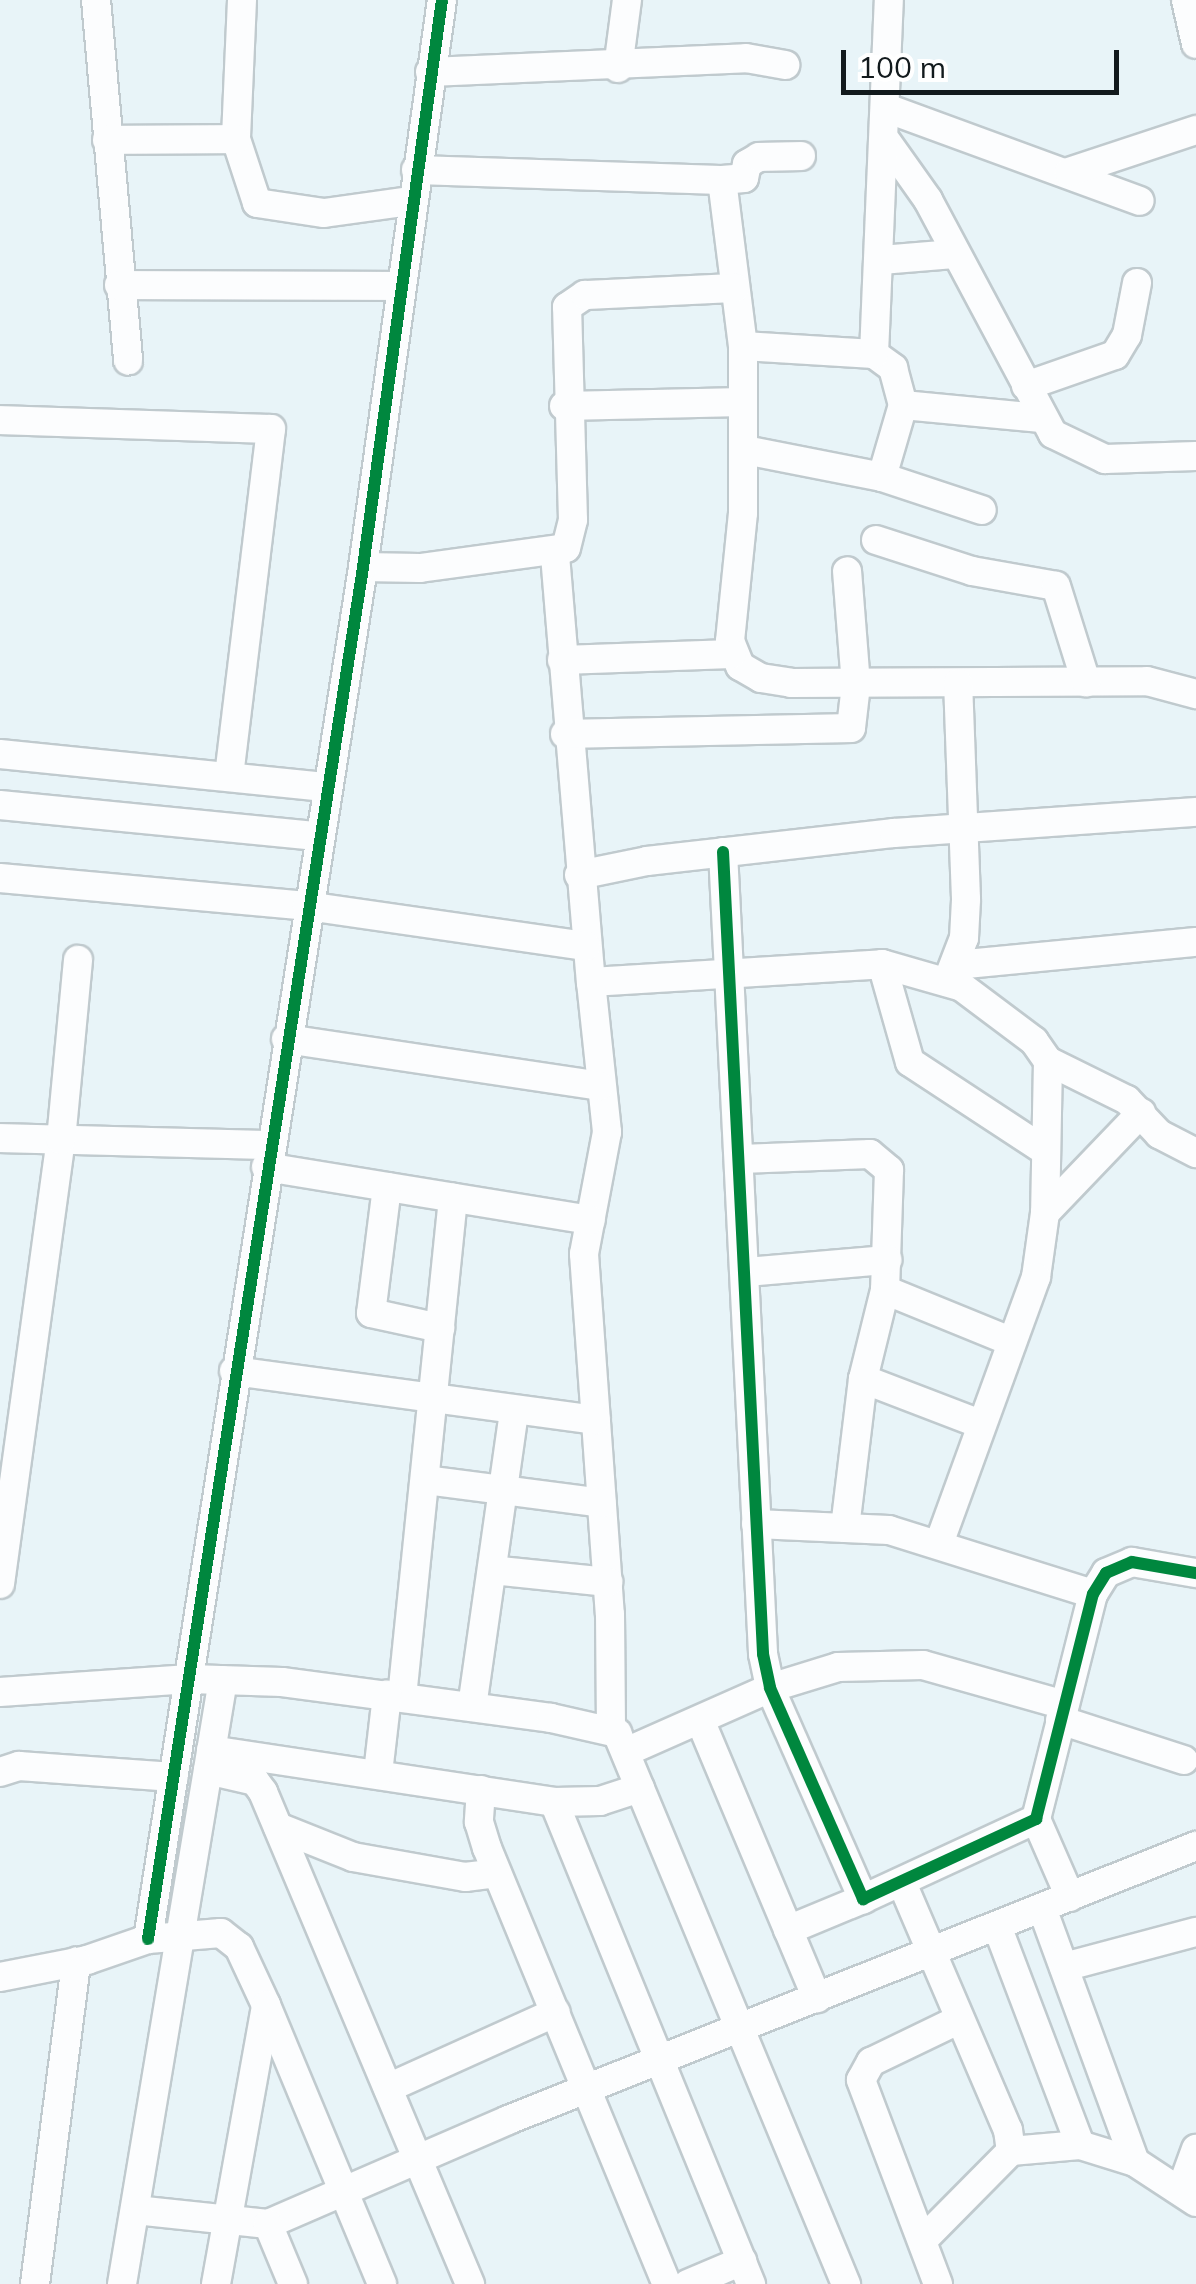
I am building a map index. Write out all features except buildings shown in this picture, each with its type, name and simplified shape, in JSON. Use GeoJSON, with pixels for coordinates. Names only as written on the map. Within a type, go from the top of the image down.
{"type":"FeatureCollection","features":[{"type":"Feature","properties":{"kind":"street"},"geometry":{"type":"LineString","coordinates":[[96,0],[128,362]]}},
{"type":"Feature","properties":{"kind":"street"},"geometry":{"type":"LineString","coordinates":[[242,0],[236,139],[257,203],[324,213],[411,202]]}},
{"type":"Feature","properties":{"kind":"street"},"geometry":{"type":"LineString","coordinates":[[148,1938],[286,1039],[364,567],[411,202],[442,0]]}},
{"type":"Feature","properties":{"kind":"street"},"geometry":{"type":"LineString","coordinates":[[618,68],[627,0]]}},
{"type":"Feature","properties":{"kind":"street"},"geometry":{"type":"LineString","coordinates":[[874,354],[887,142],[889,0]]}},
{"type":"Feature","properties":{"kind":"street"},"geometry":{"type":"LineString","coordinates":[[1186,0],[1196,44]]}},
{"type":"Feature","properties":{"kind":"street"},"geometry":{"type":"LineString","coordinates":[[430,72],[618,68],[746,58],[785,65]]}},
{"type":"Feature","properties":{"kind":"street"},"geometry":{"type":"LineString","coordinates":[[886,108],[1140,201]]}},
{"type":"Feature","properties":{"kind":"street"},"geometry":{"type":"LineString","coordinates":[[1069,172],[1196,130]]}},
{"type":"Feature","properties":{"kind":"street"},"geometry":{"type":"LineString","coordinates":[[107,140],[236,139]]}},
{"type":"Feature","properties":{"kind":"street"},"geometry":{"type":"LineString","coordinates":[[887,142],[928,200],[1041,418],[1080,451],[1105,459],[1196,456]]}},
{"type":"Feature","properties":{"kind":"street"},"geometry":{"type":"LineString","coordinates":[[416,170],[722,180],[744,178],[747,164],[760,157],[801,156]]}},
{"type":"Feature","properties":{"kind":"street"},"geometry":{"type":"LineString","coordinates":[[722,180],[742,346],[744,450],[732,654]]}},
{"type":"Feature","properties":{"kind":"street"},"geometry":{"type":"LineString","coordinates":[[881,260],[954,254]]}},
{"type":"Feature","properties":{"kind":"street"},"geometry":{"type":"LineString","coordinates":[[1026,386],[1115,355],[1127,335],[1137,283]]}},
{"type":"Feature","properties":{"kind":"street"},"geometry":{"type":"LineString","coordinates":[[119,285],[400,286]]}},
{"type":"Feature","properties":{"kind":"street"},"geometry":{"type":"LineString","coordinates":[[364,567],[555,555],[566,548],[572,520],[564,406],[566,308],[585,295],[736,288]]}},
{"type":"Feature","properties":{"kind":"street"},"geometry":{"type":"LineString","coordinates":[[742,346],[874,354],[894,368],[903,405],[882,477]]}},
{"type":"Feature","properties":{"kind":"street"},"geometry":{"type":"LineString","coordinates":[[564,406],[743,402]]}},
{"type":"Feature","properties":{"kind":"street"},"geometry":{"type":"LineString","coordinates":[[903,405],[1041,418]]}},
{"type":"Feature","properties":{"kind":"street"},"geometry":{"type":"LineString","coordinates":[[0,420],[271,429],[229,775]]}},
{"type":"Feature","properties":{"kind":"street"},"geometry":{"type":"LineString","coordinates":[[744,450],[882,477],[982,510]]}},
{"type":"Feature","properties":{"kind":"street"},"geometry":{"type":"LineString","coordinates":[[876,540],[972,571],[1056,586],[1086,682]]}},
{"type":"Feature","properties":{"kind":"street"},"geometry":{"type":"LineString","coordinates":[[555,555],[565,734],[599,1086],[607,1132],[584,1254],[619,1741],[744,2026],[846,2284]]}},
{"type":"Feature","properties":{"kind":"street"},"geometry":{"type":"LineString","coordinates":[[565,734],[841,732],[856,722],[847,571]]}},
{"type":"Feature","properties":{"kind":"street"},"geometry":{"type":"LineString","coordinates":[[562,660],[732,654],[761,678],[856,685],[1147,680],[1196,694]]}},
{"type":"Feature","properties":{"kind":"street"},"geometry":{"type":"LineString","coordinates":[[951,974],[964,938],[966,827],[958,683]]}},
{"type":"Feature","properties":{"kind":"street"},"geometry":{"type":"LineString","coordinates":[[0,754],[327,786]]}},
{"type":"Feature","properties":{"kind":"street"},"geometry":{"type":"LineString","coordinates":[[0,804],[318,836]]}},
{"type":"Feature","properties":{"kind":"street"},"geometry":{"type":"LineString","coordinates":[[579,875],[724,852],[966,827],[1196,812]]}},
{"type":"Feature","properties":{"kind":"street"},"geometry":{"type":"LineString","coordinates":[[724,852],[733,974],[756,1524],[770,1688],[862,1898]]}},
{"type":"Feature","properties":{"kind":"street"},"geometry":{"type":"LineString","coordinates":[[0,878],[307,906],[586,946]]}},
{"type":"Feature","properties":{"kind":"street"},"geometry":{"type":"LineString","coordinates":[[591,982],[882,964],[951,974],[1196,942]]}},
{"type":"Feature","properties":{"kind":"street"},"geometry":{"type":"LineString","coordinates":[[0,1584],[61,1140],[78,960]]}},
{"type":"Feature","properties":{"kind":"street"},"geometry":{"type":"LineString","coordinates":[[882,964],[910,1062],[1044,1150]]}},
{"type":"Feature","properties":{"kind":"street"},"geometry":{"type":"LineString","coordinates":[[951,974],[1034,1042],[1048,1061],[1141,1113],[1159,1134],[1196,1153]]}},
{"type":"Feature","properties":{"kind":"street"},"geometry":{"type":"LineString","coordinates":[[286,1039],[599,1086]]}},
{"type":"Feature","properties":{"kind":"street"},"geometry":{"type":"LineString","coordinates":[[939,1543],[1036,1277],[1045,1213],[1048,1061]]}},
{"type":"Feature","properties":{"kind":"street"},"geometry":{"type":"LineString","coordinates":[[1045,1213],[1141,1113]]}},
{"type":"Feature","properties":{"kind":"street"},"geometry":{"type":"LineString","coordinates":[[0,1138],[268,1156],[387,1187],[592,1220]]}},
{"type":"Feature","properties":{"kind":"street"},"geometry":{"type":"LineString","coordinates":[[741,1159],[870,1154],[884,1160],[891,1184],[886,1290],[864,1379],[845,1528]]}},
{"type":"Feature","properties":{"kind":"street"},"geometry":{"type":"LineString","coordinates":[[387,1187],[370,1313],[440,1328]]}},
{"type":"Feature","properties":{"kind":"street"},"geometry":{"type":"LineString","coordinates":[[378,1773],[395,1696],[425,1480],[453,1198]]}},
{"type":"Feature","properties":{"kind":"street"},"geometry":{"type":"LineString","coordinates":[[746,1272],[887,1260]]}},
{"type":"Feature","properties":{"kind":"street"},"geometry":{"type":"LineString","coordinates":[[886,1290],[1010,1341]]}},
{"type":"Feature","properties":{"kind":"street"},"geometry":{"type":"LineString","coordinates":[[234,1371],[432,1402],[596,1420]]}},
{"type":"Feature","properties":{"kind":"street"},"geometry":{"type":"LineString","coordinates":[[864,1379],[980,1424]]}},
{"type":"Feature","properties":{"kind":"street"},"geometry":{"type":"LineString","coordinates":[[472,1707],[514,1411]]}},
{"type":"Feature","properties":{"kind":"street"},"geometry":{"type":"LineString","coordinates":[[425,1480],[602,1503]]}},
{"type":"Feature","properties":{"kind":"street"},"geometry":{"type":"LineString","coordinates":[[756,1524],[889,1530],[1093,1594]]}},
{"type":"Feature","properties":{"kind":"street"},"geometry":{"type":"LineString","coordinates":[[1070,1896],[1036,1819],[1093,1594],[1117,1564],[1196,1573]]}},
{"type":"Feature","properties":{"kind":"street"},"geometry":{"type":"LineString","coordinates":[[492,1570],[608,1582]]}},
{"type":"Feature","properties":{"kind":"street"},"geometry":{"type":"LineString","coordinates":[[0,1692],[224,1680],[472,1707],[619,1741],[700,1720],[770,1688],[838,1667],[923,1665],[1062,1712],[1184,1760]]}},
{"type":"Feature","properties":{"kind":"street"},"geometry":{"type":"LineString","coordinates":[[122,2284],[224,1680]]}},
{"type":"Feature","properties":{"kind":"street"},"geometry":{"type":"LineString","coordinates":[[700,1720],[817,1998]]}},
{"type":"Feature","properties":{"kind":"street"},"geometry":{"type":"LineString","coordinates":[[210,1760],[378,1773],[554,1802],[600,1801],[640,1788]]}},
{"type":"Feature","properties":{"kind":"street"},"geometry":{"type":"LineString","coordinates":[[210,1760],[255,1781],[278,1827],[470,2284]]}},
{"type":"Feature","properties":{"kind":"street"},"geometry":{"type":"LineString","coordinates":[[0,1772],[19,1766],[174,1777]]}},
{"type":"Feature","properties":{"kind":"street"},"geometry":{"type":"LineString","coordinates":[[482,1790],[479,1822],[497,1873],[666,2284]]}},
{"type":"Feature","properties":{"kind":"street"},"geometry":{"type":"LineString","coordinates":[[554,1802],[746,2272],[688,2284]]}},
{"type":"Feature","properties":{"kind":"street"},"geometry":{"type":"LineString","coordinates":[[788,1930],[902,1883],[1036,1819]]}},
{"type":"Feature","properties":{"kind":"street"},"geometry":{"type":"LineString","coordinates":[[278,1827],[353,1856],[465,1877],[497,1873]]}},
{"type":"Feature","properties":{"kind":"street"},"geometry":{"type":"LineString","coordinates":[[135,2210],[268,2224],[587,2088],[1196,1846]]}},
{"type":"Feature","properties":{"kind":"street"},"geometry":{"type":"LineString","coordinates":[[902,1883],[1008,2130],[1011,2151]]}},
{"type":"Feature","properties":{"kind":"street"},"geometry":{"type":"LineString","coordinates":[[1042,1908],[1135,2162]]}},
{"type":"Feature","properties":{"kind":"street"},"geometry":{"type":"LineString","coordinates":[[997,1926],[1080,2146]]}},
{"type":"Feature","properties":{"kind":"street"},"geometry":{"type":"LineString","coordinates":[[1064,1968],[1196,1932]]}},
{"type":"Feature","properties":{"kind":"street"},"geometry":{"type":"LineString","coordinates":[[0,1977],[76,1962],[148,1938],[221,1933],[238,1947],[266,2005],[382,2284]]}},
{"type":"Feature","properties":{"kind":"street"},"geometry":{"type":"LineString","coordinates":[[35,2284],[76,1962]]}},
{"type":"Feature","properties":{"kind":"street"},"geometry":{"type":"LineString","coordinates":[[216,2284],[266,2005]]}},
{"type":"Feature","properties":{"kind":"street"},"geometry":{"type":"LineString","coordinates":[[388,2088],[556,2012]]}},
{"type":"Feature","properties":{"kind":"street"},"geometry":{"type":"LineString","coordinates":[[931,2282],[923,2240],[863,2090],[862,2072],[958,2020]]}},
{"type":"Feature","properties":{"kind":"street"},"geometry":{"type":"LineString","coordinates":[[923,2240],[1011,2151],[1080,2146],[1135,2162],[1189,2196],[1196,2148]]}},
{"type":"Feature","properties":{"kind":"street"},"geometry":{"type":"LineString","coordinates":[[268,2224],[293,2284]]}},
{"type":"Feature","properties":{"kind":"cycle path"},"geometry":{"type":"LineString","coordinates":[[148,1939],[363,567],[442,0]]}},
{"type":"Feature","properties":{"kind":"cycle path"},"geometry":{"type":"LineString","coordinates":[[723,852],[763,1654],[770,1688],[863,1899],[1036,1819],[1093,1594],[1106,1573],[1132,1562],[1196,1573]]}}]}
